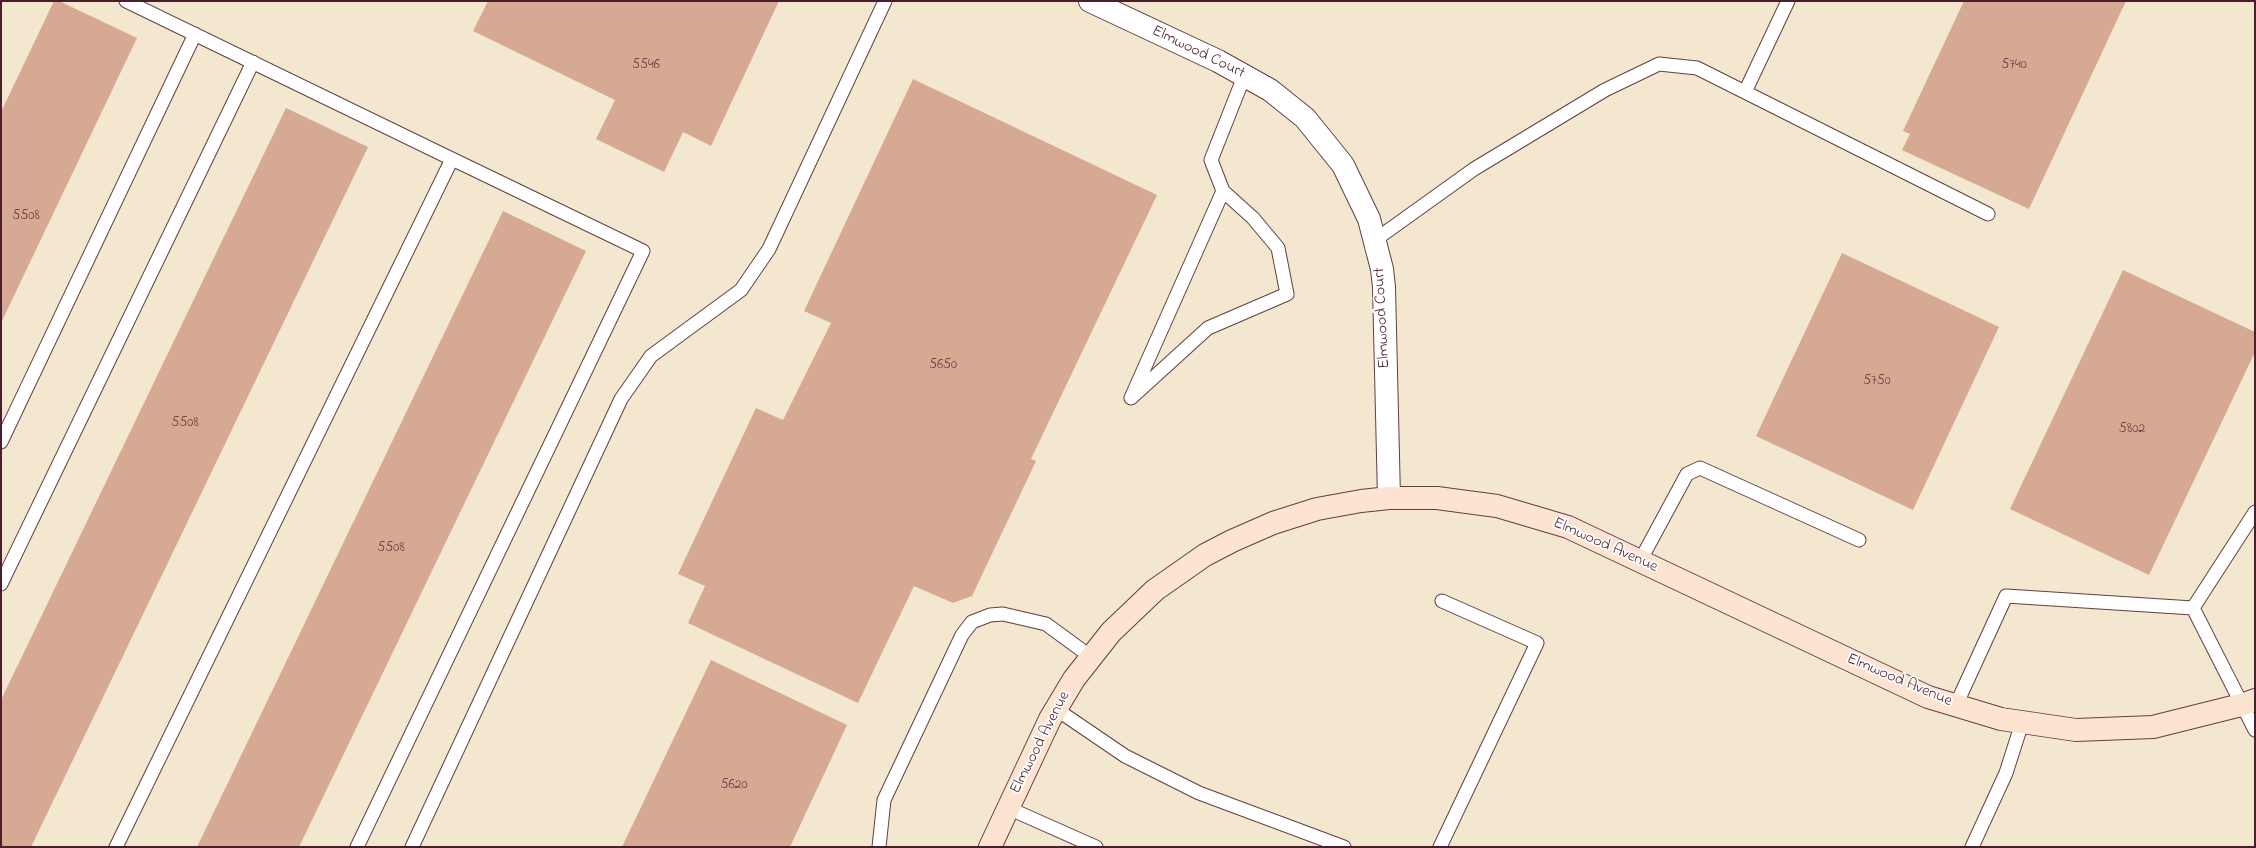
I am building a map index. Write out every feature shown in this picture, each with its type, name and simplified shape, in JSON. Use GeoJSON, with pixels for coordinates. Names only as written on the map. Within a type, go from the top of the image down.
{"type":"FeatureCollection","features":[{"type":"Feature","properties":{"kind":"street","name":"Elmwood Court"},"geometry":{"type":"LineString","coordinates":[[1090,1],[1245,74],[1282,98],[1305,118],[1335,152],[1357,191],[1369,219],[1379,254],[1384,287],[1389,498]]}},
{"type":"Feature","properties":{"kind":"street","name":"Elmwood Avenue"},"geometry":{"type":"LineString","coordinates":[[990,847],[1056,709],[1074,679],[1111,632],[1155,590],[1205,555],[1232,540],[1273,523],[1317,509],[1389,498],[1437,498],[1497,506],[1568,527],[1928,697],[2001,720],[2076,730],[2152,727],[2248,702]]}},
{"type":"Feature","properties":{"kind":"lane"},"geometry":{"type":"LineString","coordinates":[[126,1],[643,251],[357,847]]}},
{"type":"Feature","properties":{"kind":"lane"},"geometry":{"type":"LineString","coordinates":[[412,847],[621,399],[651,356],[741,290],[769,249],[885,1]]}},
{"type":"Feature","properties":{"kind":"lane"},"geometry":{"type":"LineString","coordinates":[[1745,92],[1788,1]]}},
{"type":"Feature","properties":{"kind":"lane"},"geometry":{"type":"LineString","coordinates":[[1,442],[194,34]]}},
{"type":"Feature","properties":{"kind":"lane"},"geometry":{"type":"LineString","coordinates":[[1,584],[252,62]]}},
{"type":"Feature","properties":{"kind":"lane"},"geometry":{"type":"LineString","coordinates":[[1375,240],[1474,169],[1605,90],[1659,64],[1697,68],[1988,214]]}},
{"type":"Feature","properties":{"kind":"lane"},"geometry":{"type":"LineString","coordinates":[[1223,191],[1131,398],[1208,328],[1287,294],[1278,248],[1253,218],[1223,191],[1210,160],[1245,74]]}},
{"type":"Feature","properties":{"kind":"lane"},"geometry":{"type":"LineString","coordinates":[[116,847],[452,158]]}},
{"type":"Feature","properties":{"kind":"lane"},"geometry":{"type":"LineString","coordinates":[[1640,561],[1687,474],[1700,468],[1859,540]]}},
{"type":"Feature","properties":{"kind":"lane"},"geometry":{"type":"LineString","coordinates":[[2193,608],[2255,512]]}},
{"type":"Feature","properties":{"kind":"lane"},"geometry":{"type":"LineString","coordinates":[[1956,705],[2006,596],[2193,608]]}},
{"type":"Feature","properties":{"kind":"lane"},"geometry":{"type":"LineString","coordinates":[[1440,847],[1537,643],[1442,601]]}},
{"type":"Feature","properties":{"kind":"lane"},"geometry":{"type":"LineString","coordinates":[[2193,608],[2248,702],[2255,730]]}},
{"type":"Feature","properties":{"kind":"lane"},"geometry":{"type":"LineString","coordinates":[[879,847],[884,800],[962,635],[972,622],[990,615],[1002,614],[1046,624],[1091,657]]}},
{"type":"Feature","properties":{"kind":"lane"},"geometry":{"type":"LineString","coordinates":[[1056,709],[1125,756],[1199,793],[1344,847]]}},
{"type":"Feature","properties":{"kind":"lane"},"geometry":{"type":"LineString","coordinates":[[1972,847],[2006,773],[2022,723]]}},
{"type":"Feature","properties":{"kind":"lane"},"geometry":{"type":"LineString","coordinates":[[1008,808],[1096,847]]}},
{"type":"Feature","properties":{"kind":"building"},"geometry":{"type":"Polygon","coordinates":[[[54,1],[59,1],[137,38],[1,323],[1,112],[54,1]]]}},
{"type":"Feature","properties":{"kind":"building"},"geometry":{"type":"Polygon","coordinates":[[[488,1],[779,1],[711,146],[683,132],[664,172],[596,139],[615,100],[473,31],[488,1]]]}},
{"type":"Feature","properties":{"kind":"building"},"geometry":{"type":"Polygon","coordinates":[[[1964,1],[2126,1],[2029,209],[1902,150],[1910,134],[1903,131],[1964,1]]]}},
{"type":"Feature","properties":{"kind":"building"},"geometry":{"type":"Polygon","coordinates":[[[913,79],[1157,195],[1031,459],[1036,461],[972,596],[953,603],[914,586],[858,703],[688,623],[705,586],[678,574],[756,408],[783,420],[831,323],[804,311],[913,79]]]}},
{"type":"Feature","properties":{"kind":"building"},"geometry":{"type":"Polygon","coordinates":[[[286,108],[368,147],[31,847],[1,847],[1,700],[286,108]]]}},
{"type":"Feature","properties":{"kind":"building"},"geometry":{"type":"Polygon","coordinates":[[[503,211],[586,251],[299,847],[197,847],[503,211]]]}},
{"type":"Feature","properties":{"kind":"building"},"geometry":{"type":"Polygon","coordinates":[[[1842,253],[1999,327],[1913,510],[1756,436],[1842,253]]]}},
{"type":"Feature","properties":{"kind":"building"},"geometry":{"type":"Polygon","coordinates":[[[2123,270],[2255,332],[2255,352],[2149,575],[2010,509],[2123,270]]]}},
{"type":"Feature","properties":{"kind":"building"},"geometry":{"type":"Polygon","coordinates":[[[711,660],[847,725],[790,847],[622,847],[711,660]]]}}]}
